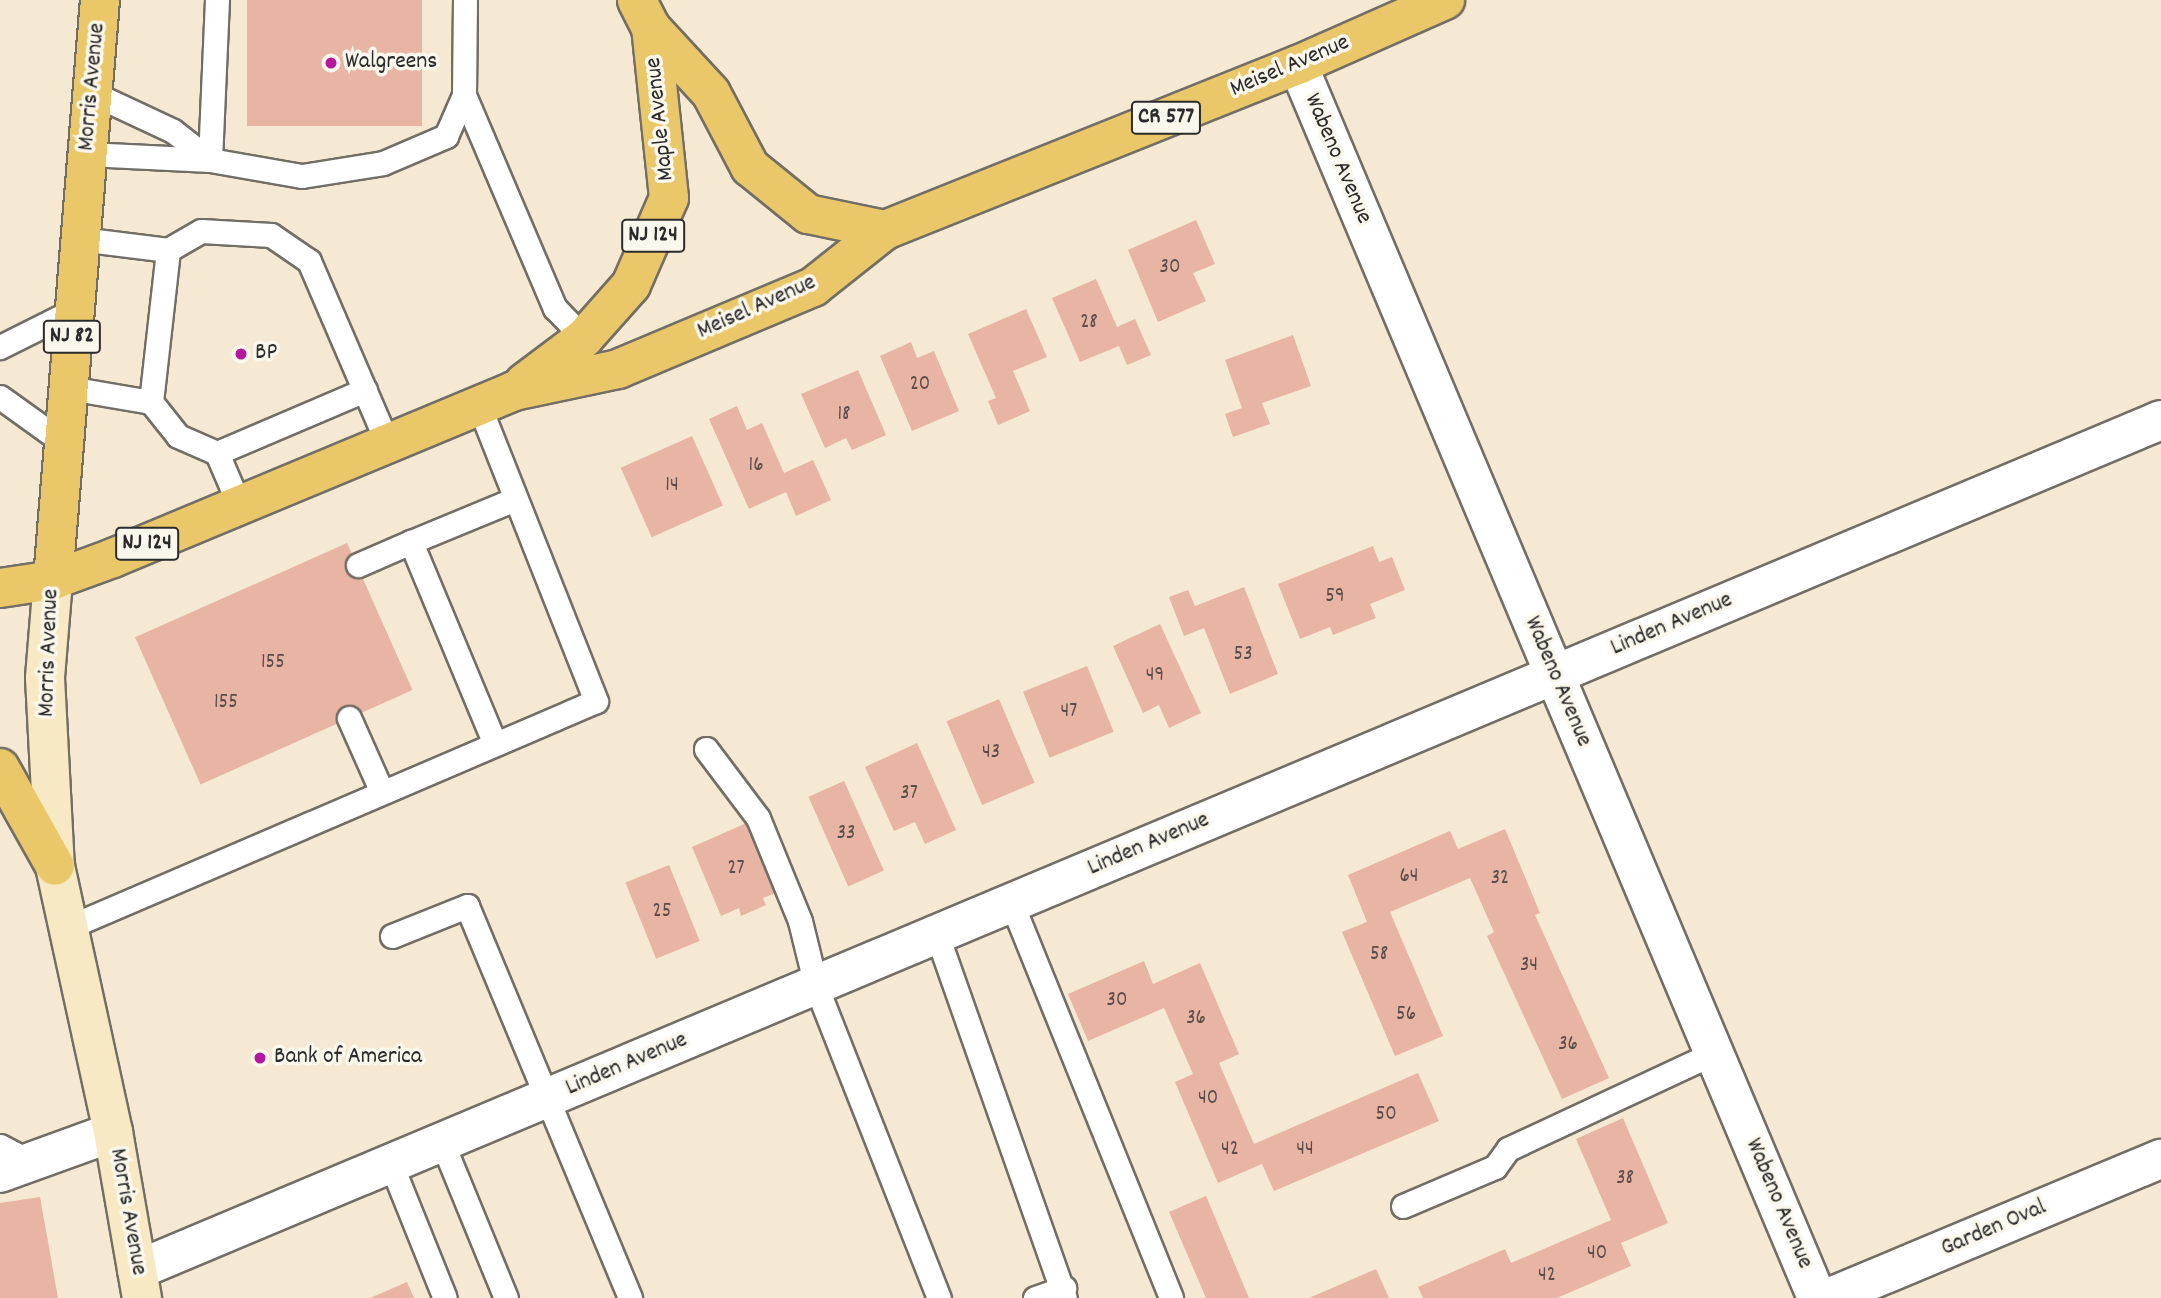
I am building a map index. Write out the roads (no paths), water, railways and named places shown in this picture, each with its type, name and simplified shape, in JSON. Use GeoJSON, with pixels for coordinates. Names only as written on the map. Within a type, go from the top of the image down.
{"type":"FeatureCollection","features":[{"type":"Feature","properties":{"kind":"main road","name":"Meisel Avenue"},"geometry":{"type":"LineString","coordinates":[[0,588],[53,580],[240,507],[514,391],[618,369],[813,287],[885,230],[1298,65],[1445,0]]}},
{"type":"Feature","properties":{"kind":"main road","name":"Morris Avenue"},"geometry":{"type":"LineString","coordinates":[[92,1],[92,93],[45,678],[55,866],[113,1132],[139,1284]]}},
{"type":"Feature","properties":{"kind":"main road"},"geometry":{"type":"LineString","coordinates":[[644,14],[711,93],[750,167],[808,214],[885,230]]}},
{"type":"Feature","properties":{"kind":"main road","name":"Maple Avenue"},"geometry":{"type":"LineString","coordinates":[[514,391],[584,338],[631,285],[669,198],[644,14]]}},
{"type":"Feature","properties":{"kind":"main road"},"geometry":{"type":"LineString","coordinates":[[0,768],[55,866]]}},
{"type":"Feature","properties":{"kind":"street","name":"Wabeno Avenue"},"geometry":{"type":"LineString","coordinates":[[1298,65],[1817,1298]]}},
{"type":"Feature","properties":{"kind":"street","name":"Linden Avenue"},"geometry":{"type":"LineString","coordinates":[[139,1284],[442,1142],[2161,420]]}},
{"type":"Feature","properties":{"kind":"street"},"geometry":{"type":"LineString","coordinates":[[9,1160],[113,1132]]}},
{"type":"Feature","properties":{"kind":"street","name":"Garden Oval"},"geometry":{"type":"LineString","coordinates":[[1828,1298],[2161,1159]]}},
{"type":"Feature","properties":{"kind":"lane"},"geometry":{"type":"LineString","coordinates":[[210,160],[217,0]]}},
{"type":"Feature","properties":{"kind":"lane"},"geometry":{"type":"LineString","coordinates":[[87,154],[210,160],[302,176],[383,163],[446,136],[464,95],[465,0]]}},
{"type":"Feature","properties":{"kind":"lane"},"geometry":{"type":"LineString","coordinates":[[92,93],[173,131],[210,160]]}},
{"type":"Feature","properties":{"kind":"lane"},"geometry":{"type":"LineString","coordinates":[[464,95],[555,308],[584,338]]}},
{"type":"Feature","properties":{"kind":"lane"},"geometry":{"type":"LineString","coordinates":[[80,239],[167,250],[201,231],[271,235],[309,261],[388,444]]}},
{"type":"Feature","properties":{"kind":"lane"},"geometry":{"type":"LineString","coordinates":[[151,402],[167,250]]}},
{"type":"Feature","properties":{"kind":"lane"},"geometry":{"type":"LineString","coordinates":[[0,347],[74,310]]}},
{"type":"Feature","properties":{"kind":"lane"},"geometry":{"type":"LineString","coordinates":[[69,388],[151,402],[178,436],[217,453],[240,507]]}},
{"type":"Feature","properties":{"kind":"lane"},"geometry":{"type":"LineString","coordinates":[[217,453],[365,390]]}},
{"type":"Feature","properties":{"kind":"lane"},"geometry":{"type":"LineString","coordinates":[[0,397],[64,443]]}},
{"type":"Feature","properties":{"kind":"lane"},"geometry":{"type":"LineString","coordinates":[[69,927],[596,701],[478,406]]}},
{"type":"Feature","properties":{"kind":"lane"},"geometry":{"type":"LineString","coordinates":[[358,565],[515,499]]}},
{"type":"Feature","properties":{"kind":"lane"},"geometry":{"type":"LineString","coordinates":[[411,542],[495,744]]}},
{"type":"Feature","properties":{"kind":"lane"},"geometry":{"type":"LineString","coordinates":[[349,718],[382,792]]}},
{"type":"Feature","properties":{"kind":"lane"},"geometry":{"type":"LineString","coordinates":[[706,749],[758,817],[800,921],[816,986],[939,1298]]}},
{"type":"Feature","properties":{"kind":"lane"},"geometry":{"type":"LineString","coordinates":[[1012,904],[1171,1298]]}},
{"type":"Feature","properties":{"kind":"lane"},"geometry":{"type":"LineString","coordinates":[[392,936],[467,906],[550,1098],[630,1298]]}},
{"type":"Feature","properties":{"kind":"lane"},"geometry":{"type":"LineString","coordinates":[[937,935],[1065,1293],[1035,1298]]}},
{"type":"Feature","properties":{"kind":"lane"},"geometry":{"type":"LineString","coordinates":[[1403,1206],[1494,1167],[1508,1149],[1714,1054]]}},
{"type":"Feature","properties":{"kind":"lane"},"geometry":{"type":"LineString","coordinates":[[442,1142],[506,1298]]}},
{"type":"Feature","properties":{"kind":"lane"},"geometry":{"type":"LineString","coordinates":[[391,1164],[445,1298]]}},
{"type":"Feature","properties":{"kind":"place","name":"Walgreens"},"geometry":{"type":"Point","coordinates":[331,63]}},
{"type":"Feature","properties":{"kind":"place","name":"BP"},"geometry":{"type":"Point","coordinates":[241,354]}},
{"type":"Feature","properties":{"kind":"place","name":"Bank of America"},"geometry":{"type":"Point","coordinates":[260,1058]}}]}
